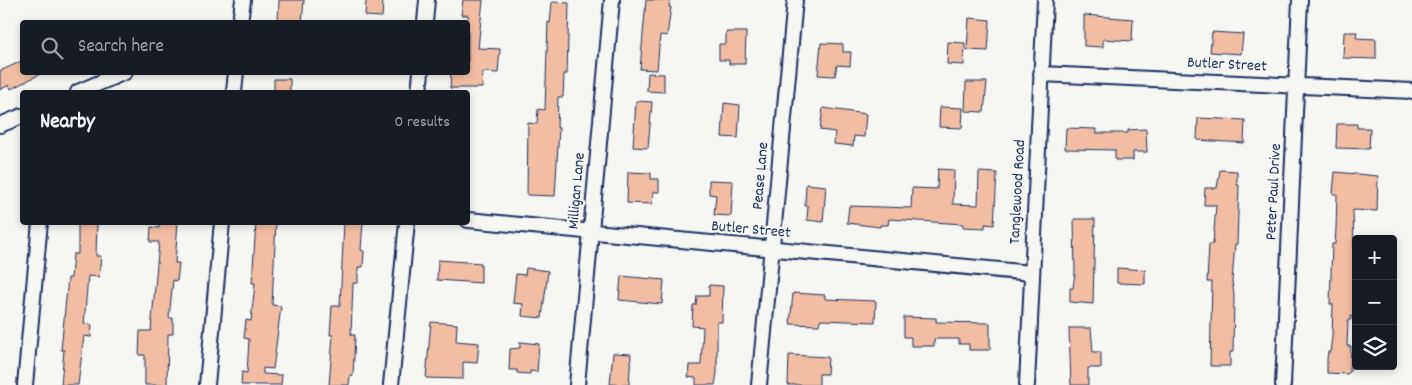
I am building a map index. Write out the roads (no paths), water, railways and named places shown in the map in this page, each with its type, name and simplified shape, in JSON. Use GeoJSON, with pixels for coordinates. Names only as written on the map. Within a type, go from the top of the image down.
{"type":"FeatureCollection","features":[{"type":"Feature","properties":{"kind":"street"},"geometry":{"type":"LineString","coordinates":[[240,20],[243,0]]}},
{"type":"Feature","properties":{"kind":"street"},"geometry":{"type":"LineString","coordinates":[[425,20],[427,0]]}},
{"type":"Feature","properties":{"kind":"street","name":"Milligan Lane"},"geometry":{"type":"LineString","coordinates":[[577,385],[612,0]]}},
{"type":"Feature","properties":{"kind":"street","name":"Pease Lane"},"geometry":{"type":"LineString","coordinates":[[759,385],[795,0]]}},
{"type":"Feature","properties":{"kind":"street","name":"Tanglewood Road"},"geometry":{"type":"LineString","coordinates":[[1027,385],[1045,0]]}},
{"type":"Feature","properties":{"kind":"street","name":"Peter Paul Drive"},"geometry":{"type":"LineString","coordinates":[[1283,385],[1300,0]]}},
{"type":"Feature","properties":{"kind":"street","name":"Butler Street"},"geometry":{"type":"LineString","coordinates":[[1041,74],[1412,91]]}},
{"type":"Feature","properties":{"kind":"street"},"geometry":{"type":"LineString","coordinates":[[83,90],[118,75]]}},
{"type":"Feature","properties":{"kind":"street"},"geometry":{"type":"LineString","coordinates":[[234,90],[236,75]]}},
{"type":"Feature","properties":{"kind":"street"},"geometry":{"type":"LineString","coordinates":[[419,90],[420,75]]}},
{"type":"Feature","properties":{"kind":"street"},"geometry":{"type":"LineString","coordinates":[[0,125],[20,117]]}},
{"type":"Feature","properties":{"kind":"street","name":"Butler Street"},"geometry":{"type":"LineString","coordinates":[[470,220],[1031,273]]}},
{"type":"Feature","properties":{"kind":"street"},"geometry":{"type":"LineString","coordinates":[[25,385],[40,225]]}},
{"type":"Feature","properties":{"kind":"street"},"geometry":{"type":"LineString","coordinates":[[207,385],[222,225]]}},
{"type":"Feature","properties":{"kind":"street"},"geometry":{"type":"LineString","coordinates":[[391,385],[407,225]]}}]}
